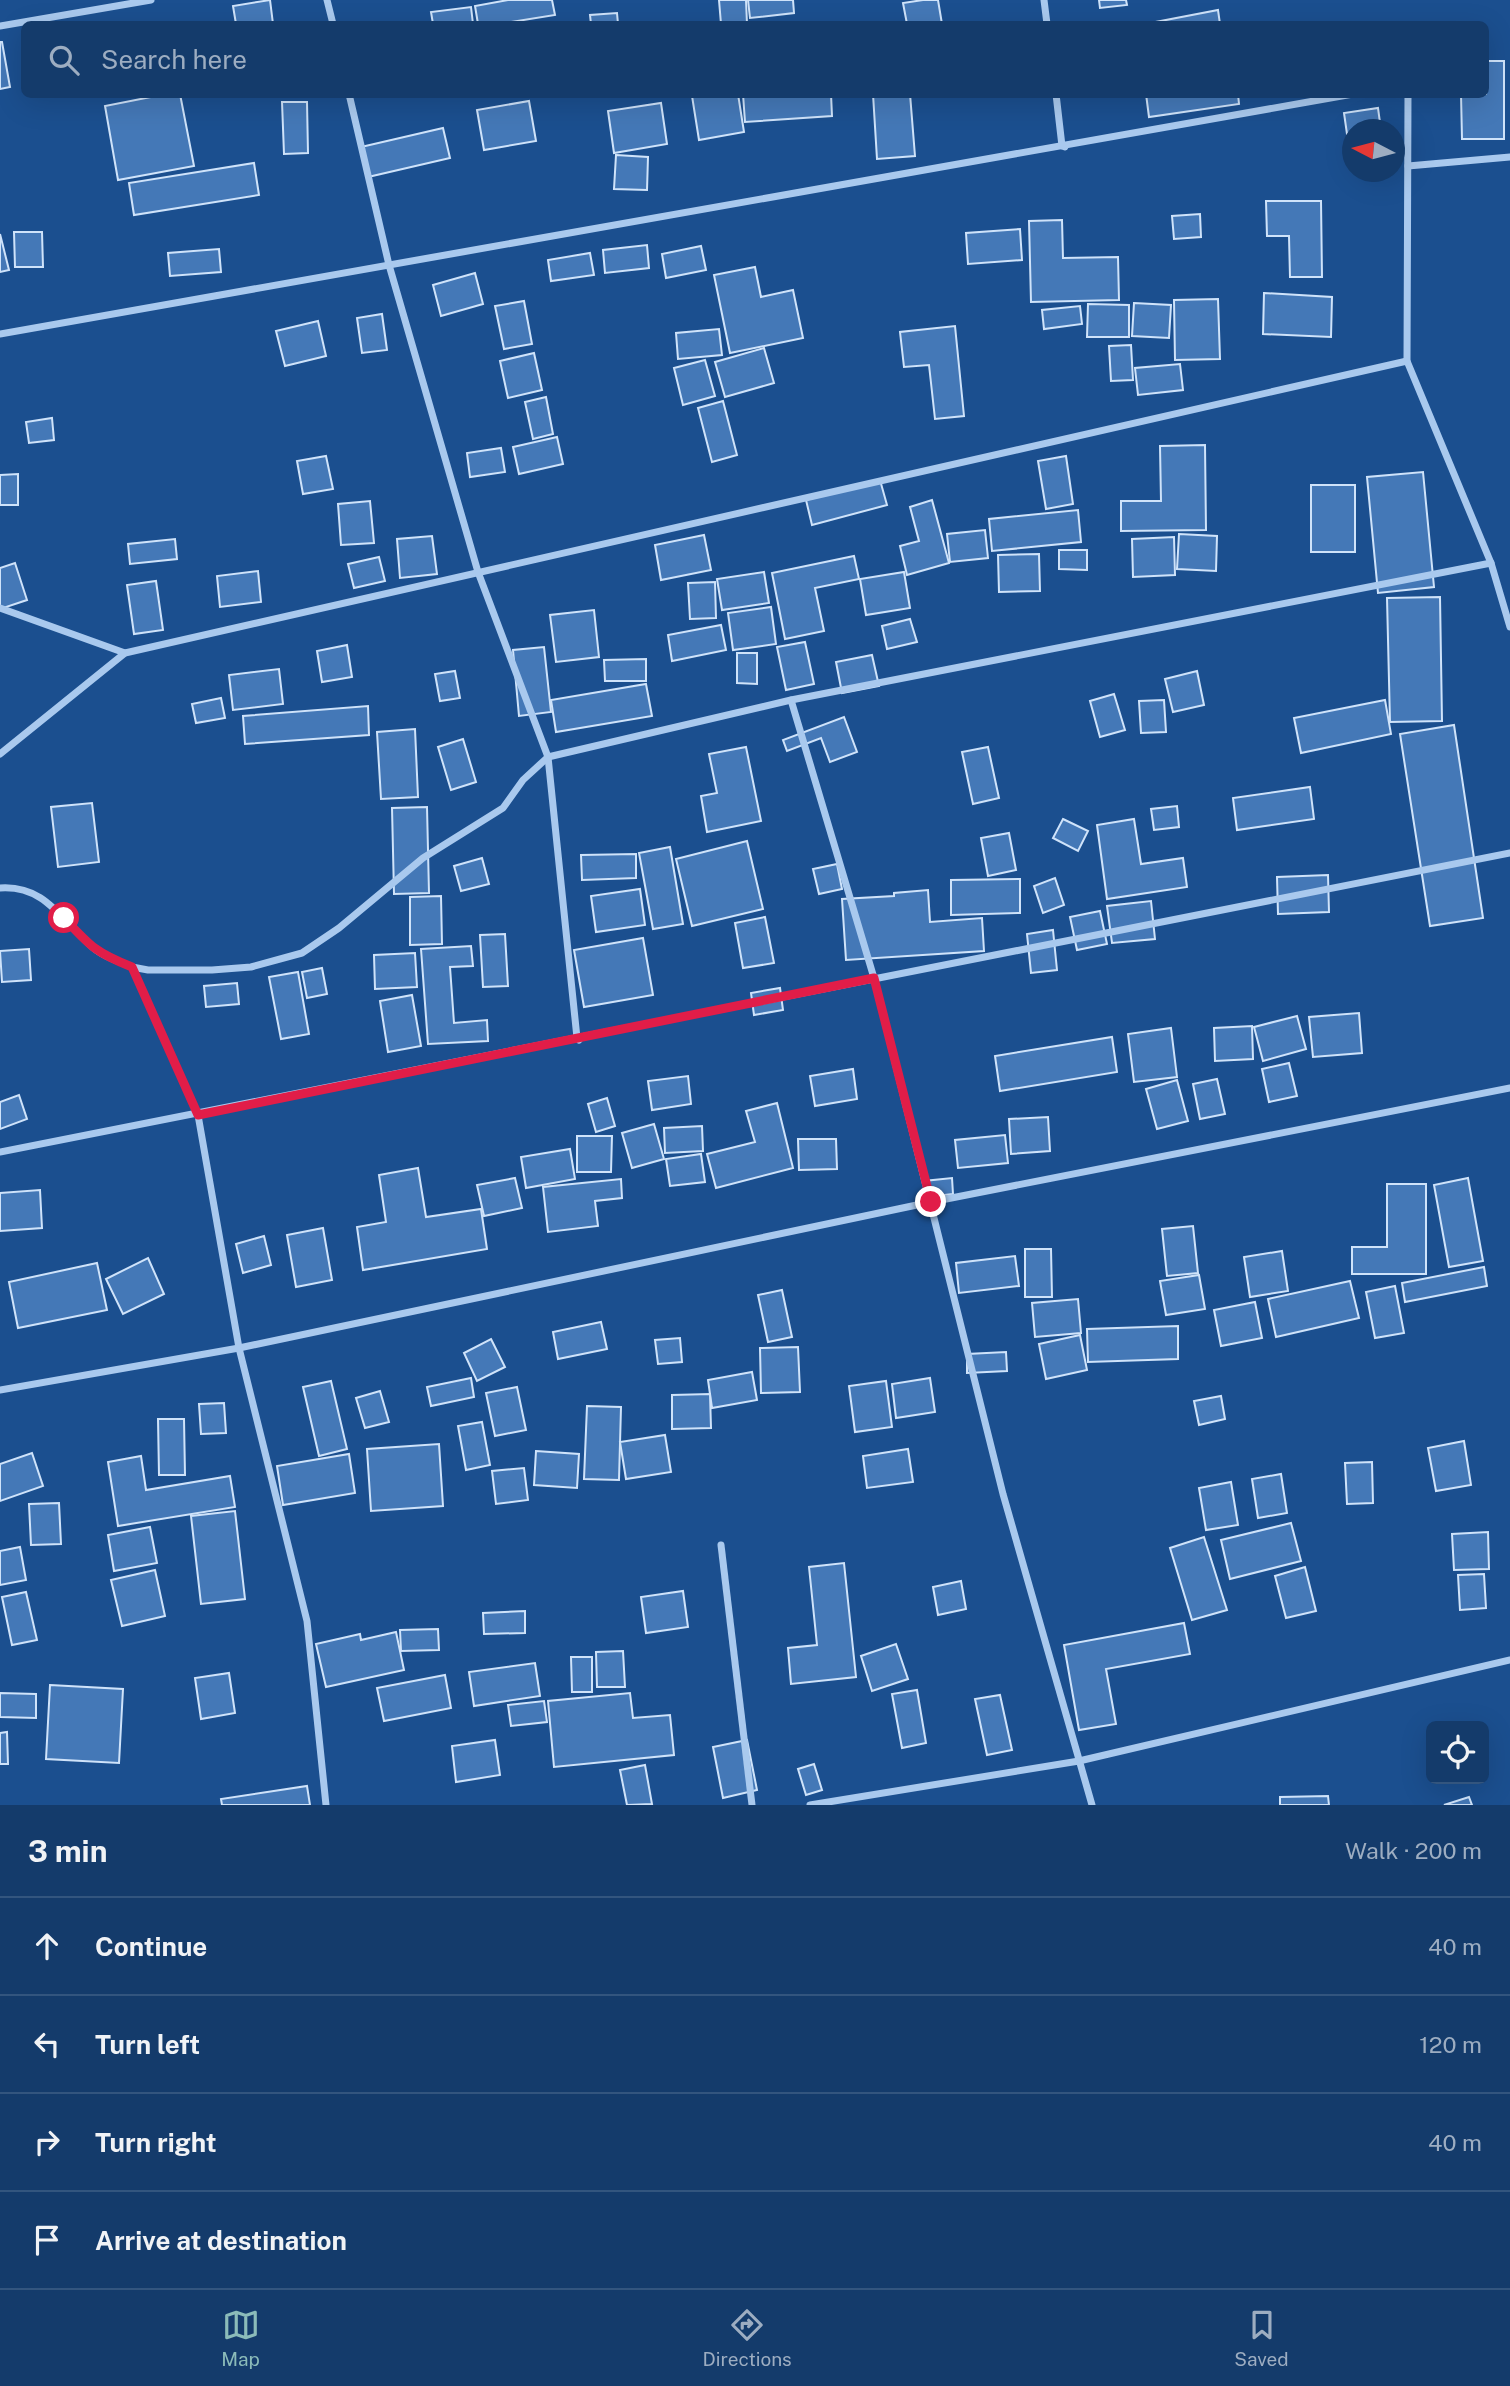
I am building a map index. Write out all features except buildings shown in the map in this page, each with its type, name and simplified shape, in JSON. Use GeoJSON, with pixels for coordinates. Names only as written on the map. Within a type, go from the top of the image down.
{"type":"FeatureCollection","features":[{"type":"Feature","properties":{"kind":"street"},"geometry":{"type":"LineString","coordinates":[[29,21],[151,0]]}},
{"type":"Feature","properties":{"kind":"street"},"geometry":{"type":"LineString","coordinates":[[327,0],[332,21]]}},
{"type":"Feature","properties":{"kind":"street"},"geometry":{"type":"LineString","coordinates":[[1044,0],[1047,21]]}},
{"type":"Feature","properties":{"kind":"street"},"geometry":{"type":"LineString","coordinates":[[0,26],[21,22]]}},
{"type":"Feature","properties":{"kind":"street"},"geometry":{"type":"LineString","coordinates":[[350,98],[389,265],[478,572],[548,757],[578,1039]]}},
{"type":"Feature","properties":{"kind":"street"},"geometry":{"type":"LineString","coordinates":[[1057,98],[1064,146]]}},
{"type":"Feature","properties":{"kind":"street"},"geometry":{"type":"LineString","coordinates":[[0,334],[1331,98]]}},
{"type":"Feature","properties":{"kind":"street"},"geometry":{"type":"LineString","coordinates":[[1408,98],[1407,361],[1491,562],[1510,627]]}},
{"type":"Feature","properties":{"kind":"street"},"geometry":{"type":"LineString","coordinates":[[1408,166],[1510,157]]}},
{"type":"Feature","properties":{"kind":"street"},"geometry":{"type":"LineString","coordinates":[[0,754],[125,653],[1407,361]]}},
{"type":"Feature","properties":{"kind":"street"},"geometry":{"type":"LineString","coordinates":[[0,888],[12,887],[37,894],[89,945],[105,956],[132,967],[175,971],[251,967],[302,953],[339,928],[423,858],[503,808],[523,780],[548,757],[792,700],[1491,562]]}},
{"type":"Feature","properties":{"kind":"street"},"geometry":{"type":"LineString","coordinates":[[0,608],[125,653]]}},
{"type":"Feature","properties":{"kind":"street"},"geometry":{"type":"LineString","coordinates":[[792,700],[874,978],[1003,1494],[1092,1805]]}},
{"type":"Feature","properties":{"kind":"street"},"geometry":{"type":"LineString","coordinates":[[0,1152],[198,1115],[1510,853]]}},
{"type":"Feature","properties":{"kind":"street"},"geometry":{"type":"LineString","coordinates":[[132,967],[198,1115],[239,1348],[307,1621],[327,1805]]}},
{"type":"Feature","properties":{"kind":"street"},"geometry":{"type":"LineString","coordinates":[[0,1390],[239,1348],[931,1202],[1510,1088]]}},
{"type":"Feature","properties":{"kind":"street"},"geometry":{"type":"LineString","coordinates":[[720,1545],[752,1805]]}},
{"type":"Feature","properties":{"kind":"street"},"geometry":{"type":"LineString","coordinates":[[810,1805],[1079,1761],[1510,1660]]}},
{"type":"Feature","properties":{"kind":"route"},"geometry":{"type":"LineString","coordinates":[[64,918],[89,945],[105,956],[132,967],[198,1115],[874,978],[931,1202]]}}]}
